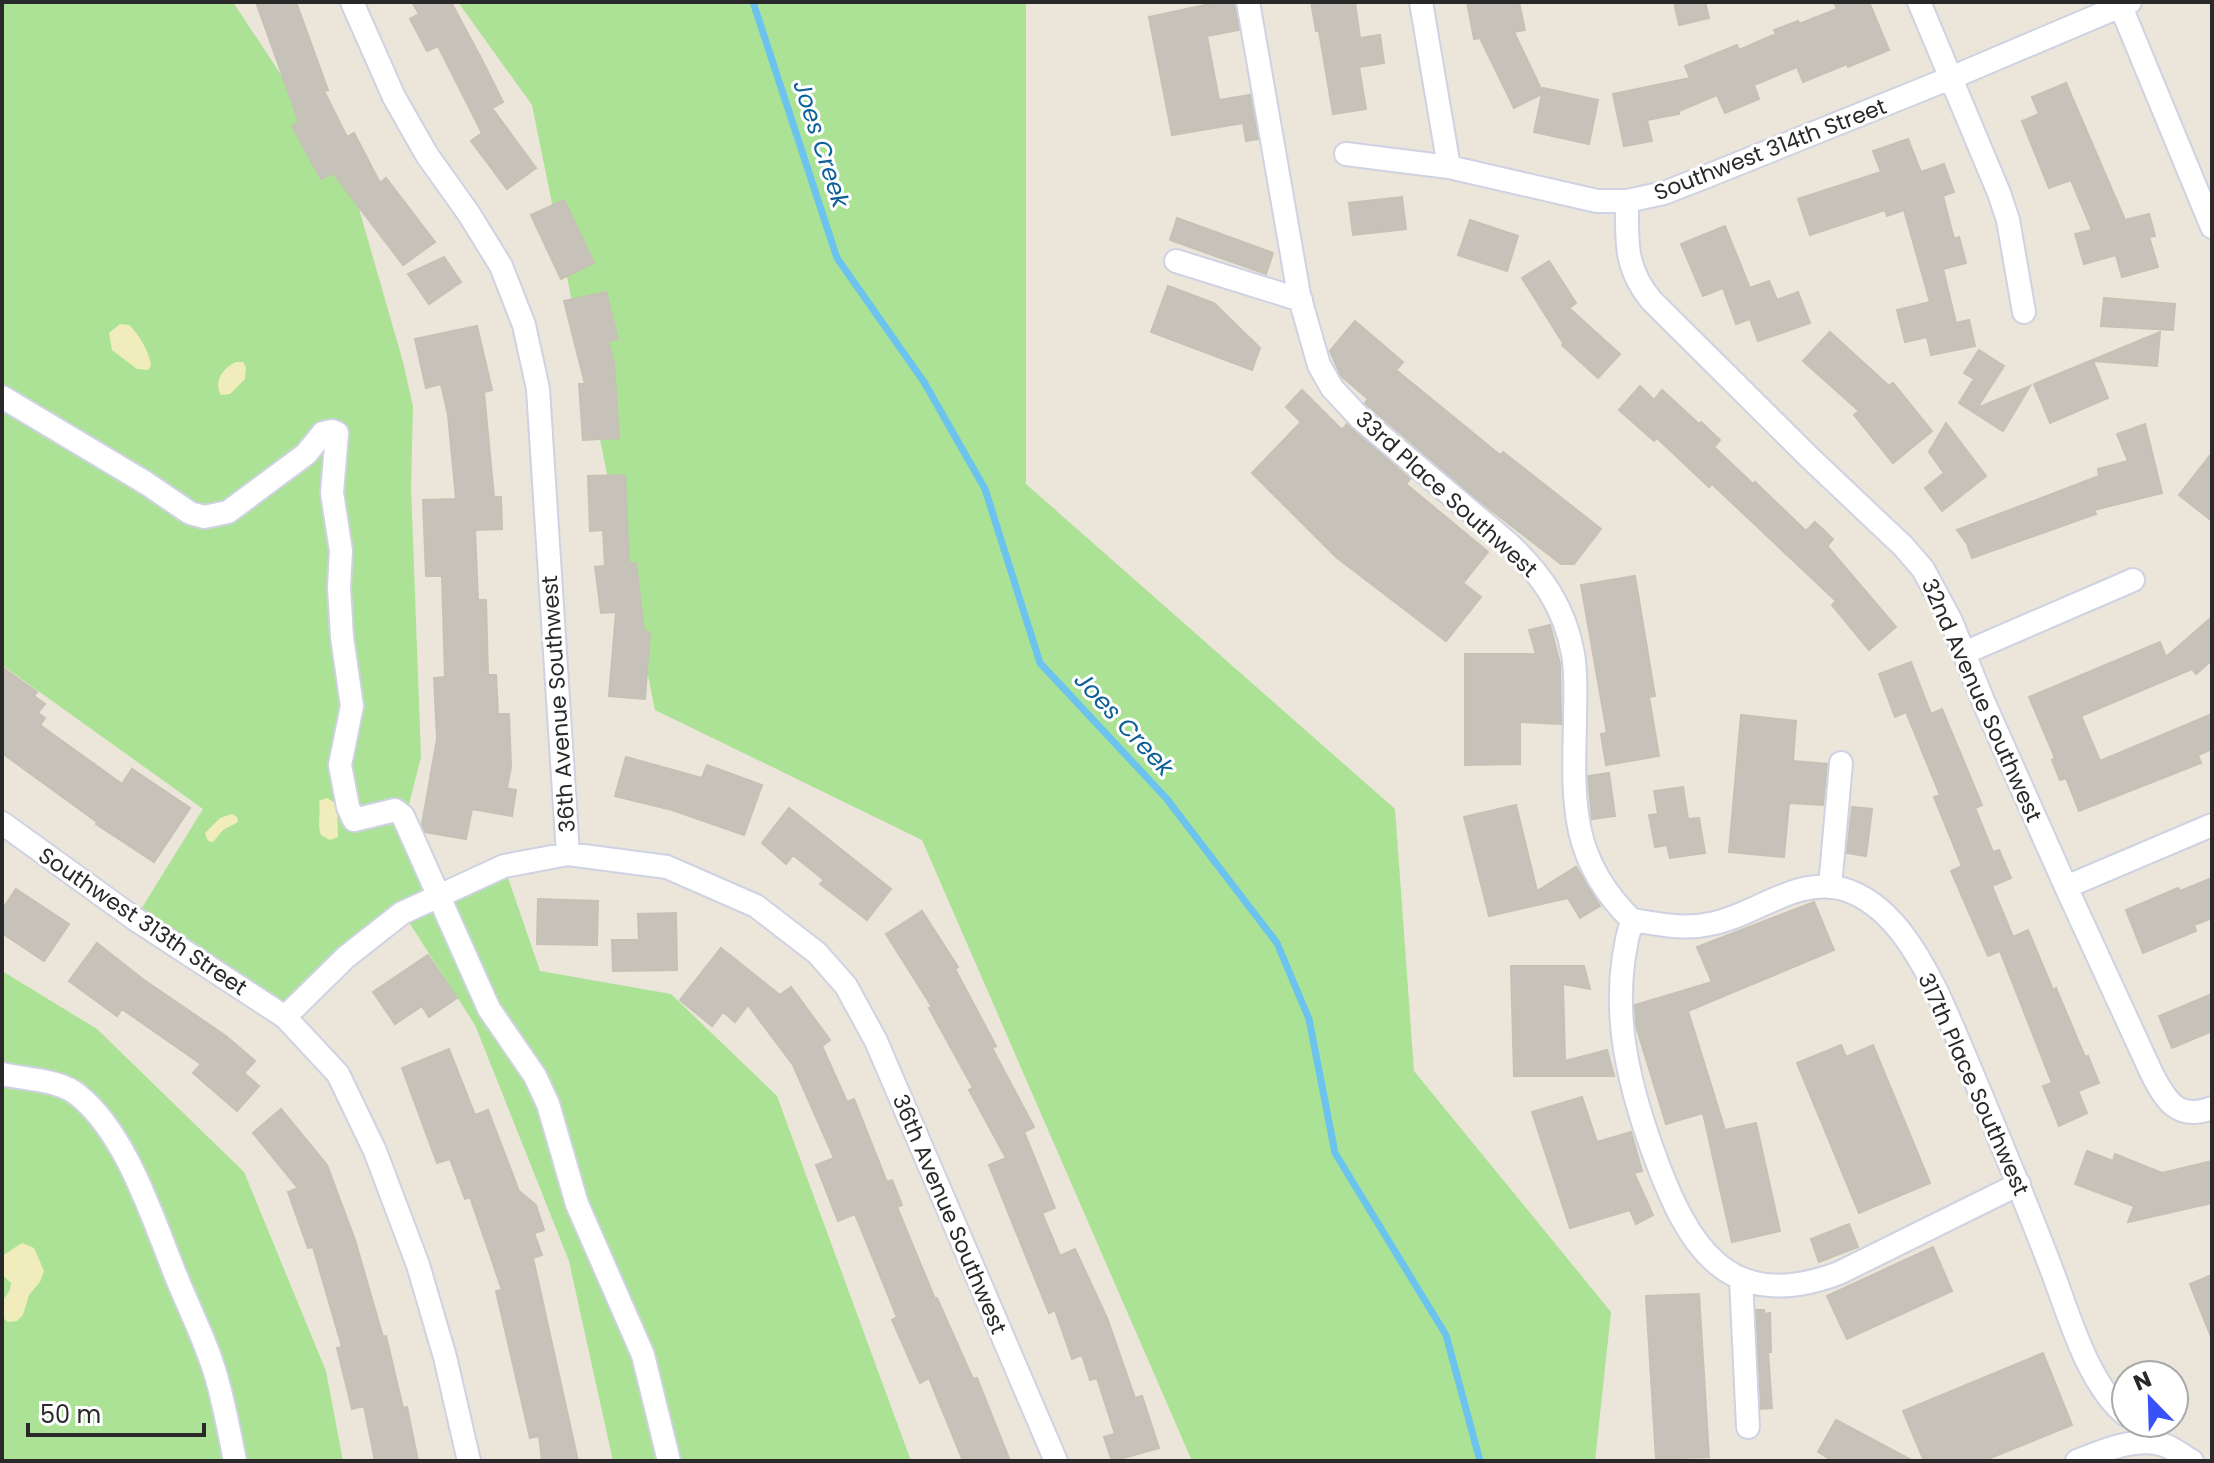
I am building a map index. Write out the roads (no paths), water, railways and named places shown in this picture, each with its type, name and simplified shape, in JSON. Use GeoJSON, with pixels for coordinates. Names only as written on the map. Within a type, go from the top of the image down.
{"type":"FeatureCollection","features":[{"type":"Feature","properties":{"kind":"street","name":"36th Avenue Southwest"},"geometry":{"type":"LineString","coordinates":[[352,2],[394,97],[427,155],[501,266],[524,325],[538,389],[568,854],[667,867],[756,906],[817,953],[846,986],[876,1041],[1056,1461]]}},
{"type":"Feature","properties":{"kind":"street","name":"33rd Place Southwest"},"geometry":{"type":"LineString","coordinates":[[1248,2],[1301,300],[1316,358],[1338,395],[1360,418],[1509,544],[1551,592],[1565,622],[1574,657],[1574,786],[1581,840],[1597,880],[1632,920]]}},
{"type":"Feature","properties":{"kind":"street"},"geometry":{"type":"LineString","coordinates":[[1421,2],[1449,167]]}},
{"type":"Feature","properties":{"kind":"street"},"geometry":{"type":"LineString","coordinates":[[1919,2],[1953,77],[2008,220],[2024,312]]}},
{"type":"Feature","properties":{"kind":"street"},"geometry":{"type":"LineString","coordinates":[[2124,3],[2212,227]]}},
{"type":"Feature","properties":{"kind":"street","name":"Southwest 314th Street"},"geometry":{"type":"LineString","coordinates":[[1346,154],[1449,167],[1597,201],[1627,201],[1664,193],[1953,77],[2124,3]]}},
{"type":"Feature","properties":{"kind":"street","name":"32nd Avenue Southwest"},"geometry":{"type":"LineString","coordinates":[[1627,201],[1629,262],[1636,282],[1810,458],[1903,546],[1938,592],[2145,1060],[2167,1101],[2187,1112],[2212,1108]]}},
{"type":"Feature","properties":{"kind":"street"},"geometry":{"type":"LineString","coordinates":[[1176,261],[1301,300]]}},
{"type":"Feature","properties":{"kind":"street"},"geometry":{"type":"LineString","coordinates":[[2,397],[146,483],[190,513],[204,517],[228,512],[306,454],[323,433],[337,433],[332,493],[341,551],[339,596],[352,706],[340,765],[344,791],[354,820],[395,810],[403,816],[489,1009],[535,1076],[554,1118],[577,1204],[643,1355],[669,1461]]}},
{"type":"Feature","properties":{"kind":"street"},"geometry":{"type":"LineString","coordinates":[[1964,653],[2133,580]]}},
{"type":"Feature","properties":{"kind":"street"},"geometry":{"type":"LineString","coordinates":[[1830,887],[1841,763]]}},
{"type":"Feature","properties":{"kind":"street","name":"Southwest 313th Street"},"geometry":{"type":"LineString","coordinates":[[2,823],[135,919],[285,1017],[338,1074],[375,1151],[418,1265],[445,1357],[469,1461]]}},
{"type":"Feature","properties":{"kind":"street"},"geometry":{"type":"LineString","coordinates":[[2066,887],[2212,825]]}},
{"type":"Feature","properties":{"kind":"street"},"geometry":{"type":"LineString","coordinates":[[285,1017],[346,957],[402,913],[504,866],[568,854]]}},
{"type":"Feature","properties":{"kind":"street","name":"317th Place Southwest"},"geometry":{"type":"LineString","coordinates":[[1632,920],[1669,927],[1711,924],[1792,892],[1830,887],[1850,892],[1874,905],[1893,923],[1913,950],[1941,1000],[2019,1184],[2086,1358],[2110,1397]]}},
{"type":"Feature","properties":{"kind":"street"},"geometry":{"type":"LineString","coordinates":[[1632,920],[1622,963],[1620,998],[1624,1054],[1635,1103],[1667,1192],[1686,1228],[1708,1257],[1741,1279],[1783,1287],[1811,1283],[1839,1273],[2019,1184]]}},
{"type":"Feature","properties":{"kind":"street"},"geometry":{"type":"LineString","coordinates":[[2,1074],[50,1083],[71,1091],[94,1112],[115,1141],[142,1194],[205,1343],[218,1384],[235,1461]]}},
{"type":"Feature","properties":{"kind":"street"},"geometry":{"type":"LineString","coordinates":[[1741,1279],[1748,1427]]}},
{"type":"Feature","properties":{"kind":"street"},"geometry":{"type":"LineString","coordinates":[[2156,1439],[2192,1461]]}},
{"type":"Feature","properties":{"kind":"street"},"geometry":{"type":"LineString","coordinates":[[2077,1461],[2123,1446],[2143,1443],[2164,1445]]}},
{"type":"Feature","properties":{"kind":"waterway","name":"Joes Creek"},"geometry":{"type":"LineString","coordinates":[[753,2],[837,258],[924,382],[985,489],[1040,663],[1166,798],[1277,943],[1309,1019],[1335,1153],[1446,1335],[1480,1461]]}}]}
